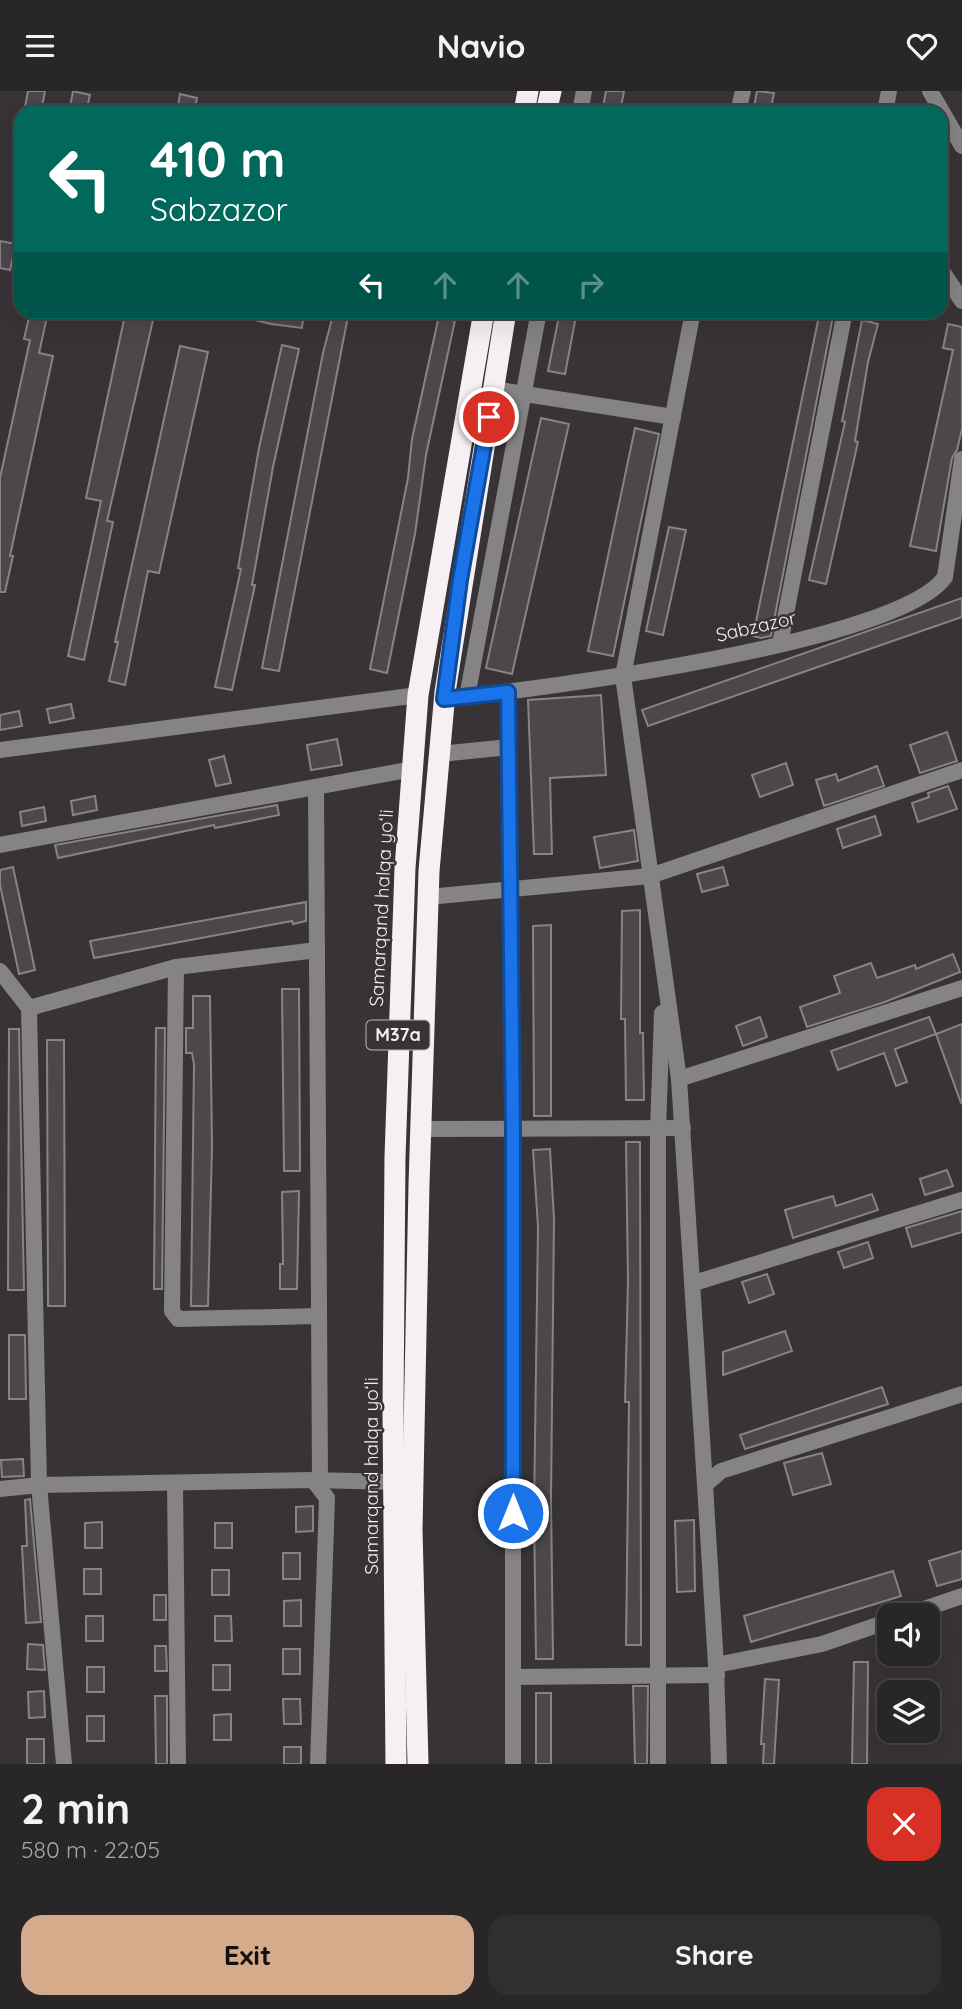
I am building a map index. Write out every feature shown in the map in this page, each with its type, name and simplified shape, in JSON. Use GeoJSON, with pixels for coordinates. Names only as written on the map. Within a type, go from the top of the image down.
{"type":"FeatureCollection","features":[{"type":"Feature","properties":{"kind":"highway","name":"Samarqand halqa yoʻli"},"geometry":{"type":"LineString","coordinates":[[396,1764],[393,1482],[395,1157],[405,868],[418,695],[483,319]]}},
{"type":"Feature","properties":{"kind":"highway","name":"M37a"},"geometry":{"type":"LineString","coordinates":[[418,1764],[412,1530],[420,1129],[429,871],[444,699],[460,580],[505,319]]}},
{"type":"Feature","properties":{"kind":"highway"},"geometry":{"type":"LineString","coordinates":[[405,868],[429,871]]}},
{"type":"Feature","properties":{"kind":"street"},"geometry":{"type":"LineString","coordinates":[[948,122],[962,146]]}},
{"type":"Feature","properties":{"kind":"street"},"geometry":{"type":"LineString","coordinates":[[948,280],[962,300]]}},
{"type":"Feature","properties":{"kind":"street"},"geometry":{"type":"LineString","coordinates":[[467,697],[537,319]]}},
{"type":"Feature","properties":{"kind":"street"},"geometry":{"type":"LineString","coordinates":[[691,319],[623,676],[679,1079],[694,1283],[719,1764]]}},
{"type":"Feature","properties":{"kind":"street"},"geometry":{"type":"LineString","coordinates":[[780,644],[843,319]]}},
{"type":"Feature","properties":{"kind":"street"},"geometry":{"type":"LineString","coordinates":[[493,389],[673,417]]}},
{"type":"Feature","properties":{"kind":"street"},"geometry":{"type":"LineString","coordinates":[[937,588],[945,576],[962,459]]}},
{"type":"Feature","properties":{"kind":"street","name":"Sabzazor"},"geometry":{"type":"LineString","coordinates":[[444,699],[623,676],[780,644],[892,613],[962,577]]}},
{"type":"Feature","properties":{"kind":"street"},"geometry":{"type":"LineString","coordinates":[[508,692],[512,887],[513,1764]]}},
{"type":"Feature","properties":{"kind":"street"},"geometry":{"type":"LineString","coordinates":[[0,750],[418,695]]}},
{"type":"Feature","properties":{"kind":"street"},"geometry":{"type":"LineString","coordinates":[[440,754],[509,747]]}},
{"type":"Feature","properties":{"kind":"street"},"geometry":{"type":"LineString","coordinates":[[0,845],[413,769]]}},
{"type":"Feature","properties":{"kind":"street"},"geometry":{"type":"LineString","coordinates":[[428,897],[650,876],[962,770]]}},
{"type":"Feature","properties":{"kind":"street"},"geometry":{"type":"LineString","coordinates":[[316,787],[319,1316],[316,1480],[327,1498],[318,1764]]}},
{"type":"Feature","properties":{"kind":"street"},"geometry":{"type":"LineString","coordinates":[[29,1008],[176,967],[317,950]]}},
{"type":"Feature","properties":{"kind":"street"},"geometry":{"type":"LineString","coordinates":[[176,967],[172,1311],[178,1319],[319,1316]]}},
{"type":"Feature","properties":{"kind":"street"},"geometry":{"type":"LineString","coordinates":[[0,971],[29,1008],[39,1485],[64,1764]]}},
{"type":"Feature","properties":{"kind":"street"},"geometry":{"type":"LineString","coordinates":[[658,1764],[658,1130],[663,976]]}},
{"type":"Feature","properties":{"kind":"street"},"geometry":{"type":"LineString","coordinates":[[679,1079],[962,988]]}},
{"type":"Feature","properties":{"kind":"street"},"geometry":{"type":"LineString","coordinates":[[420,1129],[513,1131],[683,1128]]}},
{"type":"Feature","properties":{"kind":"street"},"geometry":{"type":"LineString","coordinates":[[694,1283],[962,1200]]}},
{"type":"Feature","properties":{"kind":"street"},"geometry":{"type":"LineString","coordinates":[[705,1485],[721,1471],[962,1394]]}},
{"type":"Feature","properties":{"kind":"street"},"geometry":{"type":"LineString","coordinates":[[0,1489],[39,1485],[316,1480],[393,1482]]}},
{"type":"Feature","properties":{"kind":"street"},"geometry":{"type":"LineString","coordinates":[[175,1483],[178,1764]]}},
{"type":"Feature","properties":{"kind":"street"},"geometry":{"type":"LineString","coordinates":[[940,1603],[962,1596]]}},
{"type":"Feature","properties":{"kind":"street"},"geometry":{"type":"LineString","coordinates":[[513,1677],[657,1676],[716,1670],[822,1644],[877,1625]]}},
{"type":"Feature","properties":{"kind":"building"},"geometry":{"type":"Polygon","coordinates":[[[28,91],[45,91],[42,105],[25,105],[28,91]]]}},
{"type":"Feature","properties":{"kind":"building"},"geometry":{"type":"Polygon","coordinates":[[[73,91],[90,95],[88,105],[70,105],[73,91]]]}},
{"type":"Feature","properties":{"kind":"building"},"geometry":{"type":"Polygon","coordinates":[[[606,91],[624,91],[621,105],[603,105],[606,91]]]}},
{"type":"Feature","properties":{"kind":"building"},"geometry":{"type":"Polygon","coordinates":[[[757,91],[774,93],[771,105],[754,105],[757,91]]]}},
{"type":"Feature","properties":{"kind":"building"},"geometry":{"type":"Polygon","coordinates":[[[180,94],[197,98],[196,105],[178,105],[180,94]]]}},
{"type":"Feature","properties":{"kind":"building"},"geometry":{"type":"Polygon","coordinates":[[[0,241],[14,244],[10,270],[0,268],[0,241]]]}},
{"type":"Feature","properties":{"kind":"building"},"geometry":{"type":"Polygon","coordinates":[[[29,319],[47,319],[39,353],[53,356],[10,556],[13,556],[5,592],[0,592],[0,478],[30,340],[24,339],[29,319]]]}},
{"type":"Feature","properties":{"kind":"building"},"geometry":{"type":"Polygon","coordinates":[[[124,319],[153,320],[107,521],[113,522],[84,660],[68,656],[101,501],[86,498],[124,319]]]}},
{"type":"Feature","properties":{"kind":"building"},"geometry":{"type":"Polygon","coordinates":[[[252,319],[303,319],[302,328],[252,319]]]}},
{"type":"Feature","properties":{"kind":"building"},"geometry":{"type":"Polygon","coordinates":[[[332,319],[347,319],[279,671],[262,668],[332,319]]]}},
{"type":"Feature","properties":{"kind":"building"},"geometry":{"type":"Polygon","coordinates":[[[438,319],[455,319],[426,455],[415,534],[387,673],[370,669],[408,478],[412,439],[438,319]]]}},
{"type":"Feature","properties":{"kind":"building"},"geometry":{"type":"Polygon","coordinates":[[[558,319],[575,319],[565,374],[548,371],[558,319]]]}},
{"type":"Feature","properties":{"kind":"building"},"geometry":{"type":"Polygon","coordinates":[[[818,319],[832,319],[771,636],[753,636],[818,319]]]}},
{"type":"Feature","properties":{"kind":"building"},"geometry":{"type":"Polygon","coordinates":[[[862,320],[878,324],[868,362],[855,441],[858,442],[826,584],[809,580],[845,422],[842,421],[862,320]]]}},
{"type":"Feature","properties":{"kind":"building"},"geometry":{"type":"Polygon","coordinates":[[[948,324],[962,327],[962,429],[957,450],[952,458],[936,551],[910,546],[953,350],[943,348],[948,324]]]}},
{"type":"Feature","properties":{"kind":"building"},"geometry":{"type":"Polygon","coordinates":[[[282,345],[299,349],[273,467],[252,585],[255,585],[232,690],[215,687],[241,569],[238,568],[259,448],[282,345]]]}},
{"type":"Feature","properties":{"kind":"building"},"geometry":{"type":"Polygon","coordinates":[[[180,346],[208,352],[159,573],[148,571],[125,685],[109,681],[118,642],[115,642],[180,346]]]}},
{"type":"Feature","properties":{"kind":"building"},"geometry":{"type":"Polygon","coordinates":[[[541,418],[569,424],[512,674],[486,668],[541,418]]]}},
{"type":"Feature","properties":{"kind":"building"},"geometry":{"type":"Polygon","coordinates":[[[635,428],[659,434],[613,656],[588,651],[635,428]]]}},
{"type":"Feature","properties":{"kind":"building"},"geometry":{"type":"Polygon","coordinates":[[[669,527],[686,530],[663,635],[646,631],[669,527]]]}},
{"type":"Feature","properties":{"kind":"building"},"geometry":{"type":"Polygon","coordinates":[[[962,598],[962,617],[648,726],[642,710],[962,598]]]}},
{"type":"Feature","properties":{"kind":"building"},"geometry":{"type":"Polygon","coordinates":[[[601,695],[606,775],[550,778],[552,854],[534,854],[528,700],[601,695]]]}},
{"type":"Feature","properties":{"kind":"building"},"geometry":{"type":"Polygon","coordinates":[[[71,704],[74,718],[50,723],[47,709],[71,704]]]}},
{"type":"Feature","properties":{"kind":"building"},"geometry":{"type":"Polygon","coordinates":[[[19,711],[22,726],[0,730],[0,715],[19,711]]]}},
{"type":"Feature","properties":{"kind":"building"},"geometry":{"type":"Polygon","coordinates":[[[947,732],[957,761],[920,773],[910,745],[947,732]]]}},
{"type":"Feature","properties":{"kind":"building"},"geometry":{"type":"Polygon","coordinates":[[[337,739],[342,765],[311,770],[307,745],[337,739]]]}},
{"type":"Feature","properties":{"kind":"building"},"geometry":{"type":"Polygon","coordinates":[[[224,756],[231,783],[216,786],[209,760],[224,756]]]}},
{"type":"Feature","properties":{"kind":"building"},"geometry":{"type":"Polygon","coordinates":[[[786,763],[793,785],[760,797],[752,775],[786,763]]]}},
{"type":"Feature","properties":{"kind":"building"},"geometry":{"type":"Polygon","coordinates":[[[877,766],[884,786],[824,806],[816,780],[836,774],[838,781],[877,766]]]}},
{"type":"Feature","properties":{"kind":"building"},"geometry":{"type":"Polygon","coordinates":[[[948,786],[957,809],[918,822],[912,803],[929,797],[928,793],[948,786]]]}},
{"type":"Feature","properties":{"kind":"building"},"geometry":{"type":"Polygon","coordinates":[[[95,796],[97,810],[73,815],[71,801],[95,796]]]}},
{"type":"Feature","properties":{"kind":"building"},"geometry":{"type":"Polygon","coordinates":[[[277,805],[279,815],[215,828],[214,825],[58,858],[55,845],[277,805]]]}},
{"type":"Feature","properties":{"kind":"building"},"geometry":{"type":"Polygon","coordinates":[[[44,807],[46,821],[22,826],[20,812],[44,807]]]}},
{"type":"Feature","properties":{"kind":"building"},"geometry":{"type":"Polygon","coordinates":[[[875,816],[881,835],[843,848],[837,829],[875,816]]]}},
{"type":"Feature","properties":{"kind":"building"},"geometry":{"type":"Polygon","coordinates":[[[634,830],[638,861],[600,868],[594,837],[634,830]]]}},
{"type":"Feature","properties":{"kind":"building"},"geometry":{"type":"Polygon","coordinates":[[[13,867],[35,970],[19,974],[0,885],[0,870],[13,867]]]}},
{"type":"Feature","properties":{"kind":"building"},"geometry":{"type":"Polygon","coordinates":[[[723,867],[728,885],[702,892],[697,874],[723,867]]]}},
{"type":"Feature","properties":{"kind":"building"},"geometry":{"type":"Polygon","coordinates":[[[306,902],[306,921],[293,924],[292,921],[94,958],[90,941],[306,902]]]}},
{"type":"Feature","properties":{"kind":"building"},"geometry":{"type":"Polygon","coordinates":[[[640,910],[640,1033],[643,1033],[644,1100],[626,1100],[625,1019],[621,1019],[622,911],[640,910]]]}},
{"type":"Feature","properties":{"kind":"building"},"geometry":{"type":"Polygon","coordinates":[[[551,925],[551,1116],[534,1116],[533,926],[551,925]]]}},
{"type":"Feature","properties":{"kind":"building"},"geometry":{"type":"Polygon","coordinates":[[[953,954],[960,972],[885,1002],[807,1027],[800,1007],[840,993],[834,976],[871,963],[877,978],[915,965],[916,969],[953,954]]]}},
{"type":"Feature","properties":{"kind":"building"},"geometry":{"type":"Polygon","coordinates":[[[282,989],[299,989],[300,1171],[284,1171],[282,989]]]}},
{"type":"Feature","properties":{"kind":"building"},"geometry":{"type":"Polygon","coordinates":[[[193,996],[210,996],[212,1146],[208,1306],[191,1306],[194,1064],[192,1053],[186,1053],[186,1028],[193,1028],[193,996]]]}},
{"type":"Feature","properties":{"kind":"building"},"geometry":{"type":"Polygon","coordinates":[[[760,1017],[767,1037],[743,1046],[736,1026],[760,1017]]]}},
{"type":"Feature","properties":{"kind":"building"},"geometry":{"type":"Polygon","coordinates":[[[929,1017],[936,1034],[895,1049],[907,1082],[896,1086],[884,1053],[838,1070],[831,1051],[929,1017]]]}},
{"type":"Feature","properties":{"kind":"building"},"geometry":{"type":"Polygon","coordinates":[[[962,1024],[962,1102],[961,1103],[936,1034],[962,1024]]]}},
{"type":"Feature","properties":{"kind":"building"},"geometry":{"type":"Polygon","coordinates":[[[156,1028],[165,1028],[162,1289],[154,1289],[156,1028]]]}},
{"type":"Feature","properties":{"kind":"building"},"geometry":{"type":"Polygon","coordinates":[[[9,1029],[19,1029],[24,1290],[8,1290],[9,1029]]]}},
{"type":"Feature","properties":{"kind":"building"},"geometry":{"type":"Polygon","coordinates":[[[47,1040],[64,1040],[65,1306],[48,1306],[47,1040]]]}},
{"type":"Feature","properties":{"kind":"building"},"geometry":{"type":"Polygon","coordinates":[[[626,1142],[640,1142],[641,1645],[626,1645],[629,1402],[625,1402],[628,1281],[626,1142]]]}},
{"type":"Feature","properties":{"kind":"building"},"geometry":{"type":"Polygon","coordinates":[[[550,1149],[554,1219],[551,1498],[553,1659],[536,1659],[534,1509],[538,1227],[533,1150],[550,1149]]]}},
{"type":"Feature","properties":{"kind":"building"},"geometry":{"type":"Polygon","coordinates":[[[947,1170],[953,1186],[925,1195],[920,1179],[947,1170]]]}},
{"type":"Feature","properties":{"kind":"building"},"geometry":{"type":"Polygon","coordinates":[[[299,1191],[297,1289],[280,1289],[280,1264],[283,1264],[282,1192],[299,1191]]]}},
{"type":"Feature","properties":{"kind":"building"},"geometry":{"type":"Polygon","coordinates":[[[872,1194],[878,1210],[793,1238],[785,1210],[833,1196],[836,1206],[872,1194]]]}},
{"type":"Feature","properties":{"kind":"building"},"geometry":{"type":"Polygon","coordinates":[[[962,1211],[962,1232],[912,1247],[906,1228],[962,1211]]]}},
{"type":"Feature","properties":{"kind":"building"},"geometry":{"type":"Polygon","coordinates":[[[868,1242],[873,1258],[844,1268],[838,1252],[868,1242]]]}},
{"type":"Feature","properties":{"kind":"building"},"geometry":{"type":"Polygon","coordinates":[[[767,1274],[774,1294],[749,1303],[742,1282],[767,1274]]]}},
{"type":"Feature","properties":{"kind":"building"},"geometry":{"type":"Polygon","coordinates":[[[785,1331],[792,1351],[723,1375],[723,1352],[785,1331]]]}},
{"type":"Feature","properties":{"kind":"building"},"geometry":{"type":"Polygon","coordinates":[[[9,1335],[25,1335],[26,1399],[9,1399],[9,1335]]]}},
{"type":"Feature","properties":{"kind":"building"},"geometry":{"type":"Polygon","coordinates":[[[882,1387],[888,1404],[745,1449],[740,1435],[882,1387]]]}},
{"type":"Feature","properties":{"kind":"building"},"geometry":{"type":"Polygon","coordinates":[[[822,1453],[831,1484],[793,1495],[784,1463],[822,1453]]]}},
{"type":"Feature","properties":{"kind":"building"},"geometry":{"type":"Polygon","coordinates":[[[23,1459],[24,1476],[2,1477],[1,1460],[23,1459]]]}},
{"type":"Feature","properties":{"kind":"building"},"geometry":{"type":"Polygon","coordinates":[[[30,1499],[41,1622],[26,1623],[22,1546],[27,1546],[25,1500],[30,1499]]]}},
{"type":"Feature","properties":{"kind":"building"},"geometry":{"type":"Polygon","coordinates":[[[313,1506],[313,1531],[296,1532],[296,1507],[313,1506]]]}},
{"type":"Feature","properties":{"kind":"building"},"geometry":{"type":"Polygon","coordinates":[[[694,1520],[695,1591],[677,1592],[675,1521],[694,1520]]]}},
{"type":"Feature","properties":{"kind":"building"},"geometry":{"type":"Polygon","coordinates":[[[102,1522],[102,1548],[85,1548],[85,1523],[102,1522]]]}},
{"type":"Feature","properties":{"kind":"building"},"geometry":{"type":"Polygon","coordinates":[[[215,1523],[232,1523],[232,1548],[215,1548],[215,1523]]]}},
{"type":"Feature","properties":{"kind":"building"},"geometry":{"type":"Polygon","coordinates":[[[962,1551],[962,1579],[937,1586],[929,1561],[962,1551]]]}},
{"type":"Feature","properties":{"kind":"building"},"geometry":{"type":"Polygon","coordinates":[[[283,1553],[300,1553],[300,1579],[283,1579],[283,1553]]]}},
{"type":"Feature","properties":{"kind":"building"},"geometry":{"type":"Polygon","coordinates":[[[84,1569],[101,1569],[101,1594],[84,1594],[84,1569]]]}},
{"type":"Feature","properties":{"kind":"building"},"geometry":{"type":"Polygon","coordinates":[[[212,1570],[229,1570],[229,1595],[212,1595],[212,1570]]]}},
{"type":"Feature","properties":{"kind":"building"},"geometry":{"type":"Polygon","coordinates":[[[893,1571],[901,1596],[751,1642],[744,1616],[893,1571]]]}},
{"type":"Feature","properties":{"kind":"building"},"geometry":{"type":"Polygon","coordinates":[[[154,1595],[166,1595],[166,1620],[154,1620],[154,1595]]]}},
{"type":"Feature","properties":{"kind":"building"},"geometry":{"type":"Polygon","coordinates":[[[301,1600],[301,1626],[284,1626],[284,1601],[301,1600]]]}},
{"type":"Feature","properties":{"kind":"building"},"geometry":{"type":"Polygon","coordinates":[[[86,1616],[103,1616],[103,1641],[86,1641],[86,1616]]]}},
{"type":"Feature","properties":{"kind":"building"},"geometry":{"type":"Polygon","coordinates":[[[215,1616],[231,1616],[232,1641],[215,1641],[215,1616]]]}},
{"type":"Feature","properties":{"kind":"building"},"geometry":{"type":"Polygon","coordinates":[[[28,1644],[43,1645],[45,1670],[27,1669],[28,1644]]]}},
{"type":"Feature","properties":{"kind":"building"},"geometry":{"type":"Polygon","coordinates":[[[155,1646],[166,1646],[167,1671],[155,1671],[155,1646]]]}},
{"type":"Feature","properties":{"kind":"building"},"geometry":{"type":"Polygon","coordinates":[[[283,1649],[300,1649],[300,1674],[283,1674],[283,1649]]]}},
{"type":"Feature","properties":{"kind":"building"},"geometry":{"type":"Polygon","coordinates":[[[854,1662],[868,1662],[867,1764],[852,1764],[854,1662]]]}},
{"type":"Feature","properties":{"kind":"building"},"geometry":{"type":"Polygon","coordinates":[[[213,1665],[230,1665],[230,1690],[213,1690],[213,1665]]]}},
{"type":"Feature","properties":{"kind":"building"},"geometry":{"type":"Polygon","coordinates":[[[87,1667],[104,1667],[104,1692],[87,1692],[87,1667]]]}},
{"type":"Feature","properties":{"kind":"building"},"geometry":{"type":"Polygon","coordinates":[[[765,1679],[779,1680],[774,1764],[763,1764],[764,1744],[761,1744],[765,1679]]]}},
{"type":"Feature","properties":{"kind":"building"},"geometry":{"type":"Polygon","coordinates":[[[633,1686],[648,1686],[647,1764],[635,1764],[633,1686]]]}},
{"type":"Feature","properties":{"kind":"building"},"geometry":{"type":"Polygon","coordinates":[[[44,1691],[45,1717],[29,1718],[28,1692],[44,1691]]]}},
{"type":"Feature","properties":{"kind":"building"},"geometry":{"type":"Polygon","coordinates":[[[536,1693],[551,1693],[551,1764],[536,1764],[536,1693]]]}},
{"type":"Feature","properties":{"kind":"building"},"geometry":{"type":"Polygon","coordinates":[[[155,1696],[167,1696],[167,1764],[156,1764],[155,1696]]]}},
{"type":"Feature","properties":{"kind":"building"},"geometry":{"type":"Polygon","coordinates":[[[283,1699],[300,1699],[301,1724],[284,1724],[283,1699]]]}},
{"type":"Feature","properties":{"kind":"building"},"geometry":{"type":"Polygon","coordinates":[[[231,1714],[231,1740],[214,1740],[214,1715],[231,1714]]]}},
{"type":"Feature","properties":{"kind":"building"},"geometry":{"type":"Polygon","coordinates":[[[87,1716],[104,1716],[104,1741],[87,1741],[87,1716]]]}},
{"type":"Feature","properties":{"kind":"building"},"geometry":{"type":"Polygon","coordinates":[[[27,1739],[44,1739],[44,1764],[27,1764],[27,1739]]]}},
{"type":"Feature","properties":{"kind":"building"},"geometry":{"type":"Polygon","coordinates":[[[284,1747],[301,1747],[301,1764],[284,1764],[284,1747]]]}},
{"type":"Feature","properties":{"kind":"route"},"geometry":{"type":"LineString","coordinates":[[489,417],[460,580],[444,699],[508,692],[512,887],[513,1513]]}}]}
